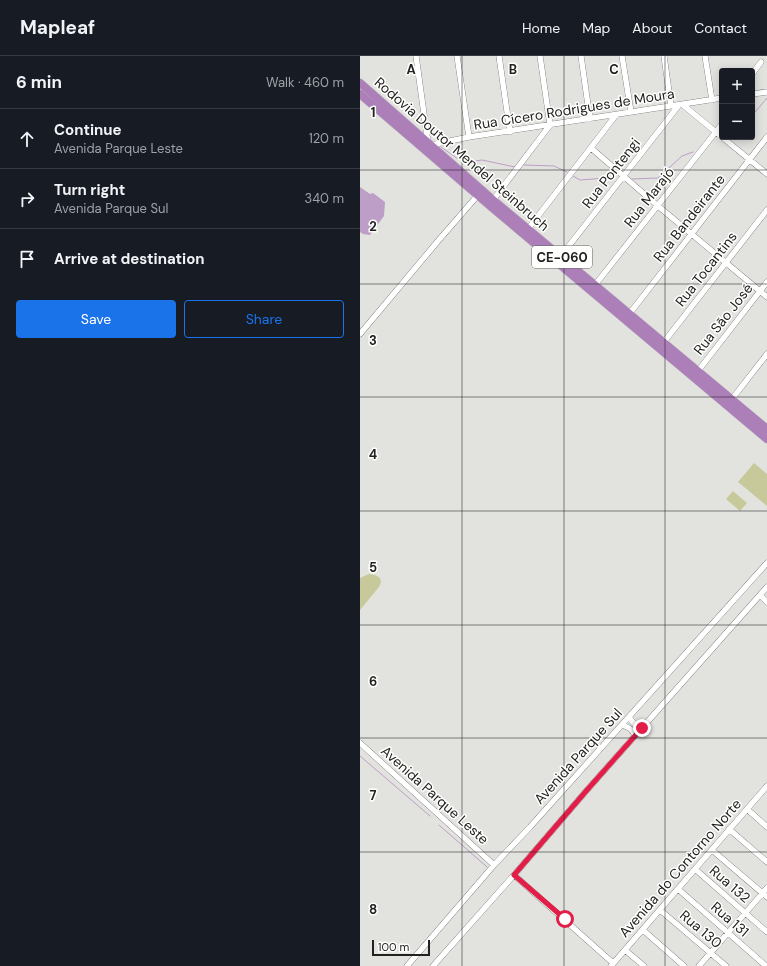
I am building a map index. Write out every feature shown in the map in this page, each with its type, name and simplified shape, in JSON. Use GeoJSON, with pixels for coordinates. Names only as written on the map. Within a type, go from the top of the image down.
{"type":"FeatureCollection","features":[{"type":"Feature","properties":{"kind":"highway","name":"Rodovia Doutor Mendel Steinbruch"},"geometry":{"type":"LineString","coordinates":[[360,84],[493,200],[767,428]]}},
{"type":"Feature","properties":{"kind":"highway","name":"Rodovia Doutor Mendel Steinbruch"},"geometry":{"type":"LineString","coordinates":[[360,94],[767,439]]}},
{"type":"Feature","properties":{"kind":"street"},"geometry":{"type":"LineString","coordinates":[[416,56],[430,144]]}},
{"type":"Feature","properties":{"kind":"street"},"geometry":{"type":"LineString","coordinates":[[457,56],[469,137]]}},
{"type":"Feature","properties":{"kind":"street"},"geometry":{"type":"LineString","coordinates":[[499,56],[510,132]]}},
{"type":"Feature","properties":{"kind":"street"},"geometry":{"type":"LineString","coordinates":[[493,200],[550,125],[540,56]]}},
{"type":"Feature","properties":{"kind":"street"},"geometry":{"type":"LineString","coordinates":[[581,56],[590,119]]}},
{"type":"Feature","properties":{"kind":"street"},"geometry":{"type":"LineString","coordinates":[[622,56],[631,112]]}},
{"type":"Feature","properties":{"kind":"street"},"geometry":{"type":"LineString","coordinates":[[664,56],[671,106]]}},
{"type":"Feature","properties":{"kind":"street"},"geometry":{"type":"LineString","coordinates":[[705,56],[712,100]]}},
{"type":"Feature","properties":{"kind":"street"},"geometry":{"type":"LineString","coordinates":[[755,68],[760,58]]}},
{"type":"Feature","properties":{"kind":"street"},"geometry":{"type":"LineString","coordinates":[[755,94],[767,92]]}},
{"type":"Feature","properties":{"kind":"street","name":"Rua Cícero Rodrigues de Moura"},"geometry":{"type":"LineString","coordinates":[[430,144],[719,99]]}},
{"type":"Feature","properties":{"kind":"street"},"geometry":{"type":"LineString","coordinates":[[681,105],[719,134]]}},
{"type":"Feature","properties":{"kind":"street","name":"Rua Pontengi"},"geometry":{"type":"LineString","coordinates":[[561,256],[681,105]]}},
{"type":"Feature","properties":{"kind":"street"},"geometry":{"type":"LineString","coordinates":[[528,229],[616,115]]}},
{"type":"Feature","properties":{"kind":"street","name":"Rua Marajó"},"geometry":{"type":"LineString","coordinates":[[595,285],[719,128]]}},
{"type":"Feature","properties":{"kind":"street","name":"Rua Bandeirante"},"geometry":{"type":"LineString","coordinates":[[630,313],[767,137]]}},
{"type":"Feature","properties":{"kind":"street"},"geometry":{"type":"LineString","coordinates":[[726,140],[767,174]]}},
{"type":"Feature","properties":{"kind":"street"},"geometry":{"type":"LineString","coordinates":[[591,148],[767,297]]}},
{"type":"Feature","properties":{"kind":"street"},"geometry":{"type":"LineString","coordinates":[[360,334],[438,240],[478,195]]}},
{"type":"Feature","properties":{"kind":"street","name":"Rua Tocantins"},"geometry":{"type":"LineString","coordinates":[[664,342],[767,210]]}},
{"type":"Feature","properties":{"kind":"street","name":"Rua São José"},"geometry":{"type":"LineString","coordinates":[[698,371],[767,282]]}},
{"type":"Feature","properties":{"kind":"street"},"geometry":{"type":"LineString","coordinates":[[732,399],[767,354]]}},
{"type":"Feature","properties":{"kind":"street","name":"Avenida Parque Sul"},"geometry":{"type":"LineString","coordinates":[[407,966],[494,865],[530,827],[767,563]]}},
{"type":"Feature","properties":{"kind":"street","name":"Avenida Parque Sul"},"geometry":{"type":"LineString","coordinates":[[433,966],[767,587]]}},
{"type":"Feature","properties":{"kind":"street"},"geometry":{"type":"LineString","coordinates":[[760,595],[767,602]]}},
{"type":"Feature","properties":{"kind":"street"},"geometry":{"type":"LineString","coordinates":[[628,717],[638,727],[642,728]]}},
{"type":"Feature","properties":{"kind":"street"},"geometry":{"type":"LineString","coordinates":[[622,725],[633,731],[635,736]]}},
{"type":"Feature","properties":{"kind":"street","name":"Avenida Parque Leste"},"geometry":{"type":"LineString","coordinates":[[360,743],[494,865]]}},
{"type":"Feature","properties":{"kind":"street","name":"Avenida do Contorno Norte"},"geometry":{"type":"LineString","coordinates":[[612,964],[766,789]]}},
{"type":"Feature","properties":{"kind":"street"},"geometry":{"type":"LineString","coordinates":[[747,809],[767,827]]}},
{"type":"Feature","properties":{"kind":"street"},"geometry":{"type":"LineString","coordinates":[[729,830],[767,862]]}},
{"type":"Feature","properties":{"kind":"street"},"geometry":{"type":"LineString","coordinates":[[712,850],[765,895]]}},
{"type":"Feature","properties":{"kind":"street","name":"Rua 132"},"geometry":{"type":"LineString","coordinates":[[695,869],[767,932]]}},
{"type":"Feature","properties":{"kind":"street"},"geometry":{"type":"LineString","coordinates":[[514,875],[612,964]]}},
{"type":"Feature","properties":{"kind":"street"},"geometry":{"type":"LineString","coordinates":[[700,966],[745,913],[765,895],[767,888]]}},
{"type":"Feature","properties":{"kind":"street","name":"Rua 131"},"geometry":{"type":"LineString","coordinates":[[678,889],[766,966]]}},
{"type":"Feature","properties":{"kind":"street","name":"Rua 130"},"geometry":{"type":"LineString","coordinates":[[660,910],[726,966]]}},
{"type":"Feature","properties":{"kind":"street"},"geometry":{"type":"LineString","coordinates":[[643,930],[684,966]]}},
{"type":"Feature","properties":{"kind":"street"},"geometry":{"type":"LineString","coordinates":[[625,950],[644,966]]}},
{"type":"Feature","properties":{"kind":"green space"},"geometry":{"type":"Polygon","coordinates":[[[754,463],[767,474],[767,506],[738,482],[754,463]]]}},
{"type":"Feature","properties":{"kind":"green space"},"geometry":{"type":"Polygon","coordinates":[[[733,491],[747,503],[740,511],[726,499],[733,491]]]}},
{"type":"Feature","properties":{"kind":"green space"},"geometry":{"type":"Polygon","coordinates":[[[369,574],[380,578],[381,582],[379,587],[360,610],[360,578],[369,574]]]}},
{"type":"Feature","properties":{"kind":"shaded area"},"geometry":{"type":"Polygon","coordinates":[[[360,187],[370,194],[373,193],[385,202],[384,216],[370,235],[360,232],[360,187]]]}},
{"type":"Feature","properties":{"kind":"waterway"},"geometry":{"type":"LineString","coordinates":[[755,112],[767,98]]}},
{"type":"Feature","properties":{"kind":"waterway"},"geometry":{"type":"LineString","coordinates":[[441,147],[458,159],[469,162],[482,160],[515,167]]}},
{"type":"Feature","properties":{"kind":"waterway"},"geometry":{"type":"LineString","coordinates":[[632,179],[658,178],[682,156],[693,152]]}},
{"type":"Feature","properties":{"kind":"waterway"},"geometry":{"type":"LineString","coordinates":[[524,165],[554,166],[567,172]]}},
{"type":"Feature","properties":{"kind":"waterway"},"geometry":{"type":"LineString","coordinates":[[573,176],[580,180],[606,178]]}},
{"type":"Feature","properties":{"kind":"waterway"},"geometry":{"type":"LineString","coordinates":[[360,756],[430,816]]}},
{"type":"Feature","properties":{"kind":"waterway"},"geometry":{"type":"LineString","coordinates":[[439,825],[487,867]]}},
{"type":"Feature","properties":{"kind":"route"},"geometry":{"type":"LineString","coordinates":[[565,919],[514,875],[642,728]]}}]}
